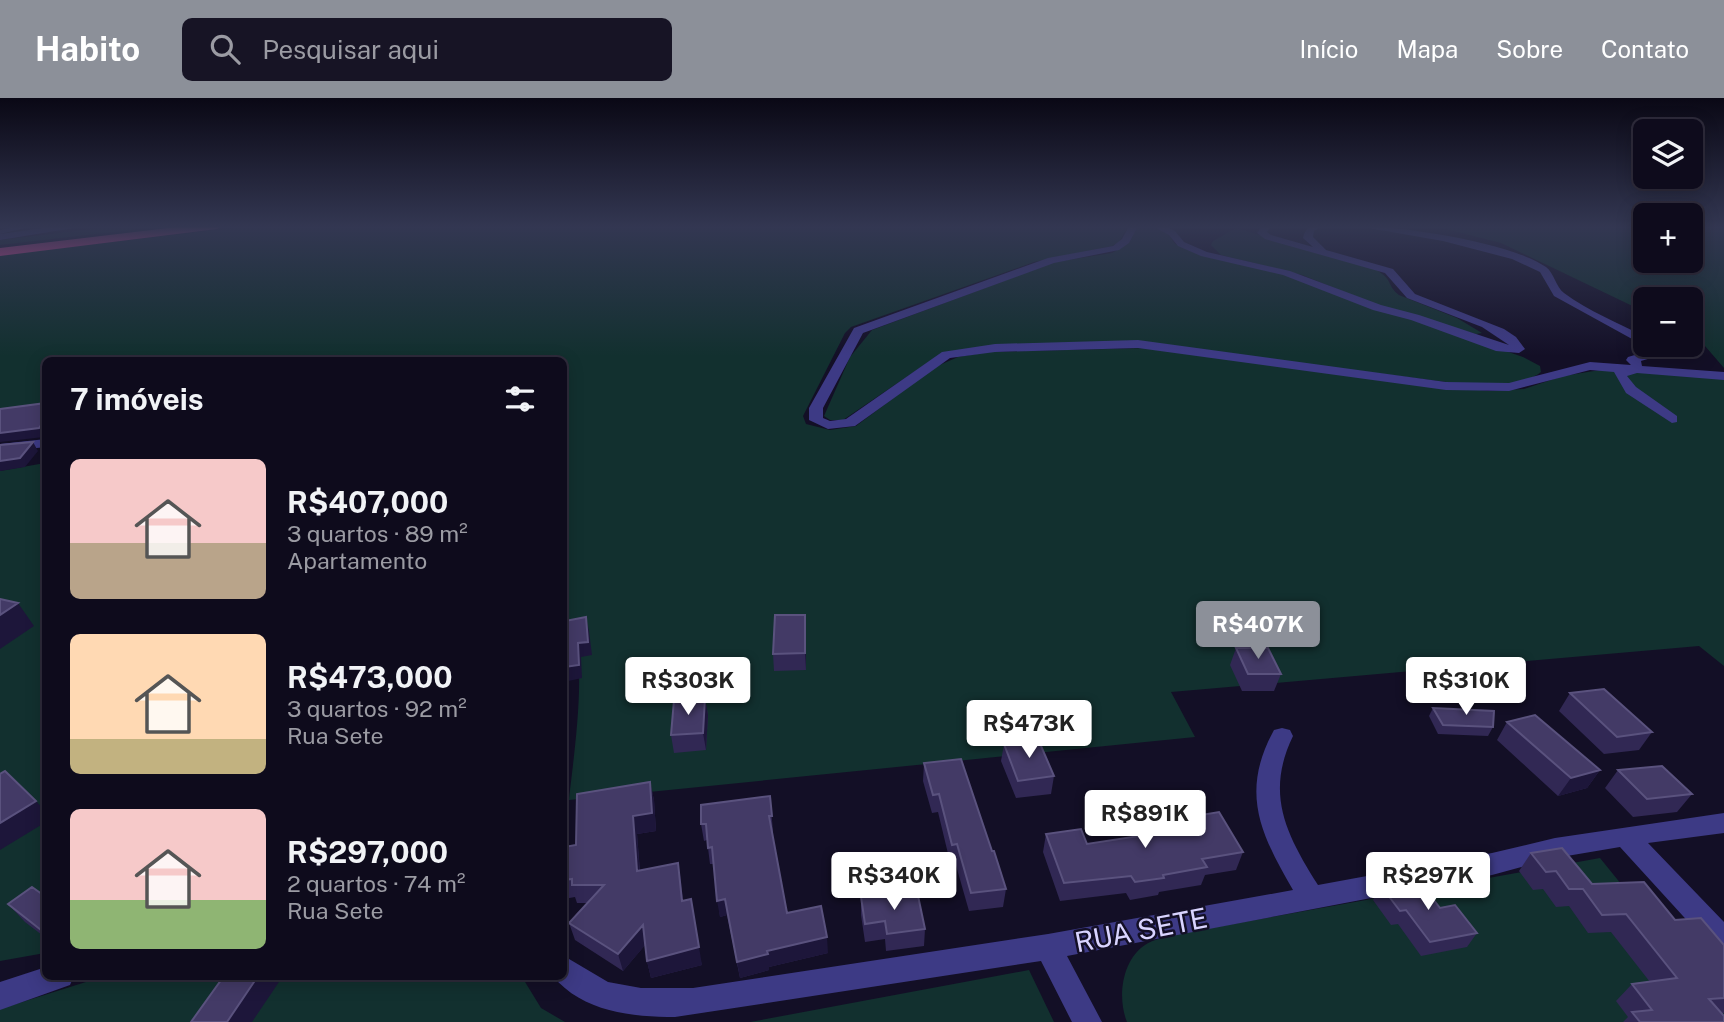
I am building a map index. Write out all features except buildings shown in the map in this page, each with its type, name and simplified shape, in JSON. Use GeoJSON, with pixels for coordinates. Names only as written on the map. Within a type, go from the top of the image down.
{"type":"FeatureCollection","features":[{"type":"Feature","properties":{"kind":"street"},"geometry":{"type":"LineString","coordinates":[[1027,269],[865,327],[855,334],[816,408],[816,420],[828,425],[850,423],[936,361],[956,352],[980,349],[1138,344],[1483,389],[1509,387],[1590,366],[1724,376]]}},
{"type":"Feature","properties":{"kind":"street"},"geometry":{"type":"LineString","coordinates":[[1269,269],[1500,348],[1519,349],[1487,325],[1411,296],[1405,292],[1399,279],[1383,269]]}},
{"type":"Feature","properties":{"kind":"street"},"geometry":{"type":"LineString","coordinates":[[1540,269],[1558,294],[1633,335]]}},
{"type":"Feature","properties":{"kind":"street"},"geometry":{"type":"LineString","coordinates":[[1646,357],[1632,360],[1653,370]]}},
{"type":"Feature","properties":{"kind":"street"},"geometry":{"type":"LineString","coordinates":[[1653,370],[1619,373],[1631,390],[1671,419]]}},
{"type":"Feature","properties":{"kind":"street"},"geometry":{"type":"LineString","coordinates":[[0,448],[42,443]]}},
{"type":"Feature","properties":{"kind":"street"},"geometry":{"type":"LineString","coordinates":[[1282,736],[1272,751],[1265,782],[1269,812],[1287,858],[1312,898]]}},
{"type":"Feature","properties":{"kind":"street","name":"RUA SETE"},"geometry":{"type":"LineString","coordinates":[[567,971],[586,988],[614,998],[647,1004],[681,1002],[1048,947],[1625,836],[1724,823]]}},
{"type":"Feature","properties":{"kind":"street"},"geometry":{"type":"LineString","coordinates":[[1625,836],[1724,941]]}},
{"type":"Feature","properties":{"kind":"street"},"geometry":{"type":"LineString","coordinates":[[1048,947],[1088,1022]]}},
{"type":"Feature","properties":{"kind":"street"},"geometry":{"type":"LineString","coordinates":[[0,996],[48,980]]}},
{"type":"Feature","properties":{"kind":"green space"},"geometry":{"type":"Polygon","coordinates":[[[0,269],[1014,269],[851,327],[845,333],[803,416],[806,424],[830,430],[856,426],[935,367],[958,357],[988,352],[1147,348],[1488,391],[1524,389],[1563,376],[1600,370],[1724,378],[1724,666],[1699,646],[1171,692],[1195,737],[569,800],[579,676],[573,630],[567,622],[567,357],[42,357],[42,424],[0,427],[0,269]]]}},
{"type":"Feature","properties":{"kind":"green space"},"geometry":{"type":"Polygon","coordinates":[[[1036,269],[1263,269],[1523,357],[1540,366],[1541,372],[1520,382],[1478,386],[1170,347],[1011,346],[930,361],[843,420],[830,420],[824,416],[850,357],[872,330],[1036,269]]]}},
{"type":"Feature","properties":{"kind":"green space"},"geometry":{"type":"Polygon","coordinates":[[[1278,269],[1374,269],[1387,278],[1399,295],[1457,318],[1482,333],[1476,334],[1385,308],[1302,275],[1278,269]]]}},
{"type":"Feature","properties":{"kind":"green space"},"geometry":{"type":"Polygon","coordinates":[[[1556,269],[1703,273],[1703,269],[1724,269],[1724,368],[1705,346],[1703,287],[1633,287],[1633,306],[1556,269]]]}},
{"type":"Feature","properties":{"kind":"green space"},"geometry":{"type":"Polygon","coordinates":[[[42,464],[42,954],[0,961],[0,471],[42,464]]]}},
{"type":"Feature","properties":{"kind":"green space"},"geometry":{"type":"Polygon","coordinates":[[[1600,858],[1724,1011],[1724,1022],[1127,1022],[1122,991],[1127,970],[1137,952],[1156,940],[1600,858]]]}},
{"type":"Feature","properties":{"kind":"green space"},"geometry":{"type":"Polygon","coordinates":[[[1029,970],[1054,1022],[750,1022],[1029,970]]]}},
{"type":"Feature","properties":{"kind":"green space"},"geometry":{"type":"Polygon","coordinates":[[[92,980],[524,980],[541,1008],[565,1022],[0,1022],[0,1009],[92,980]]]}}]}
